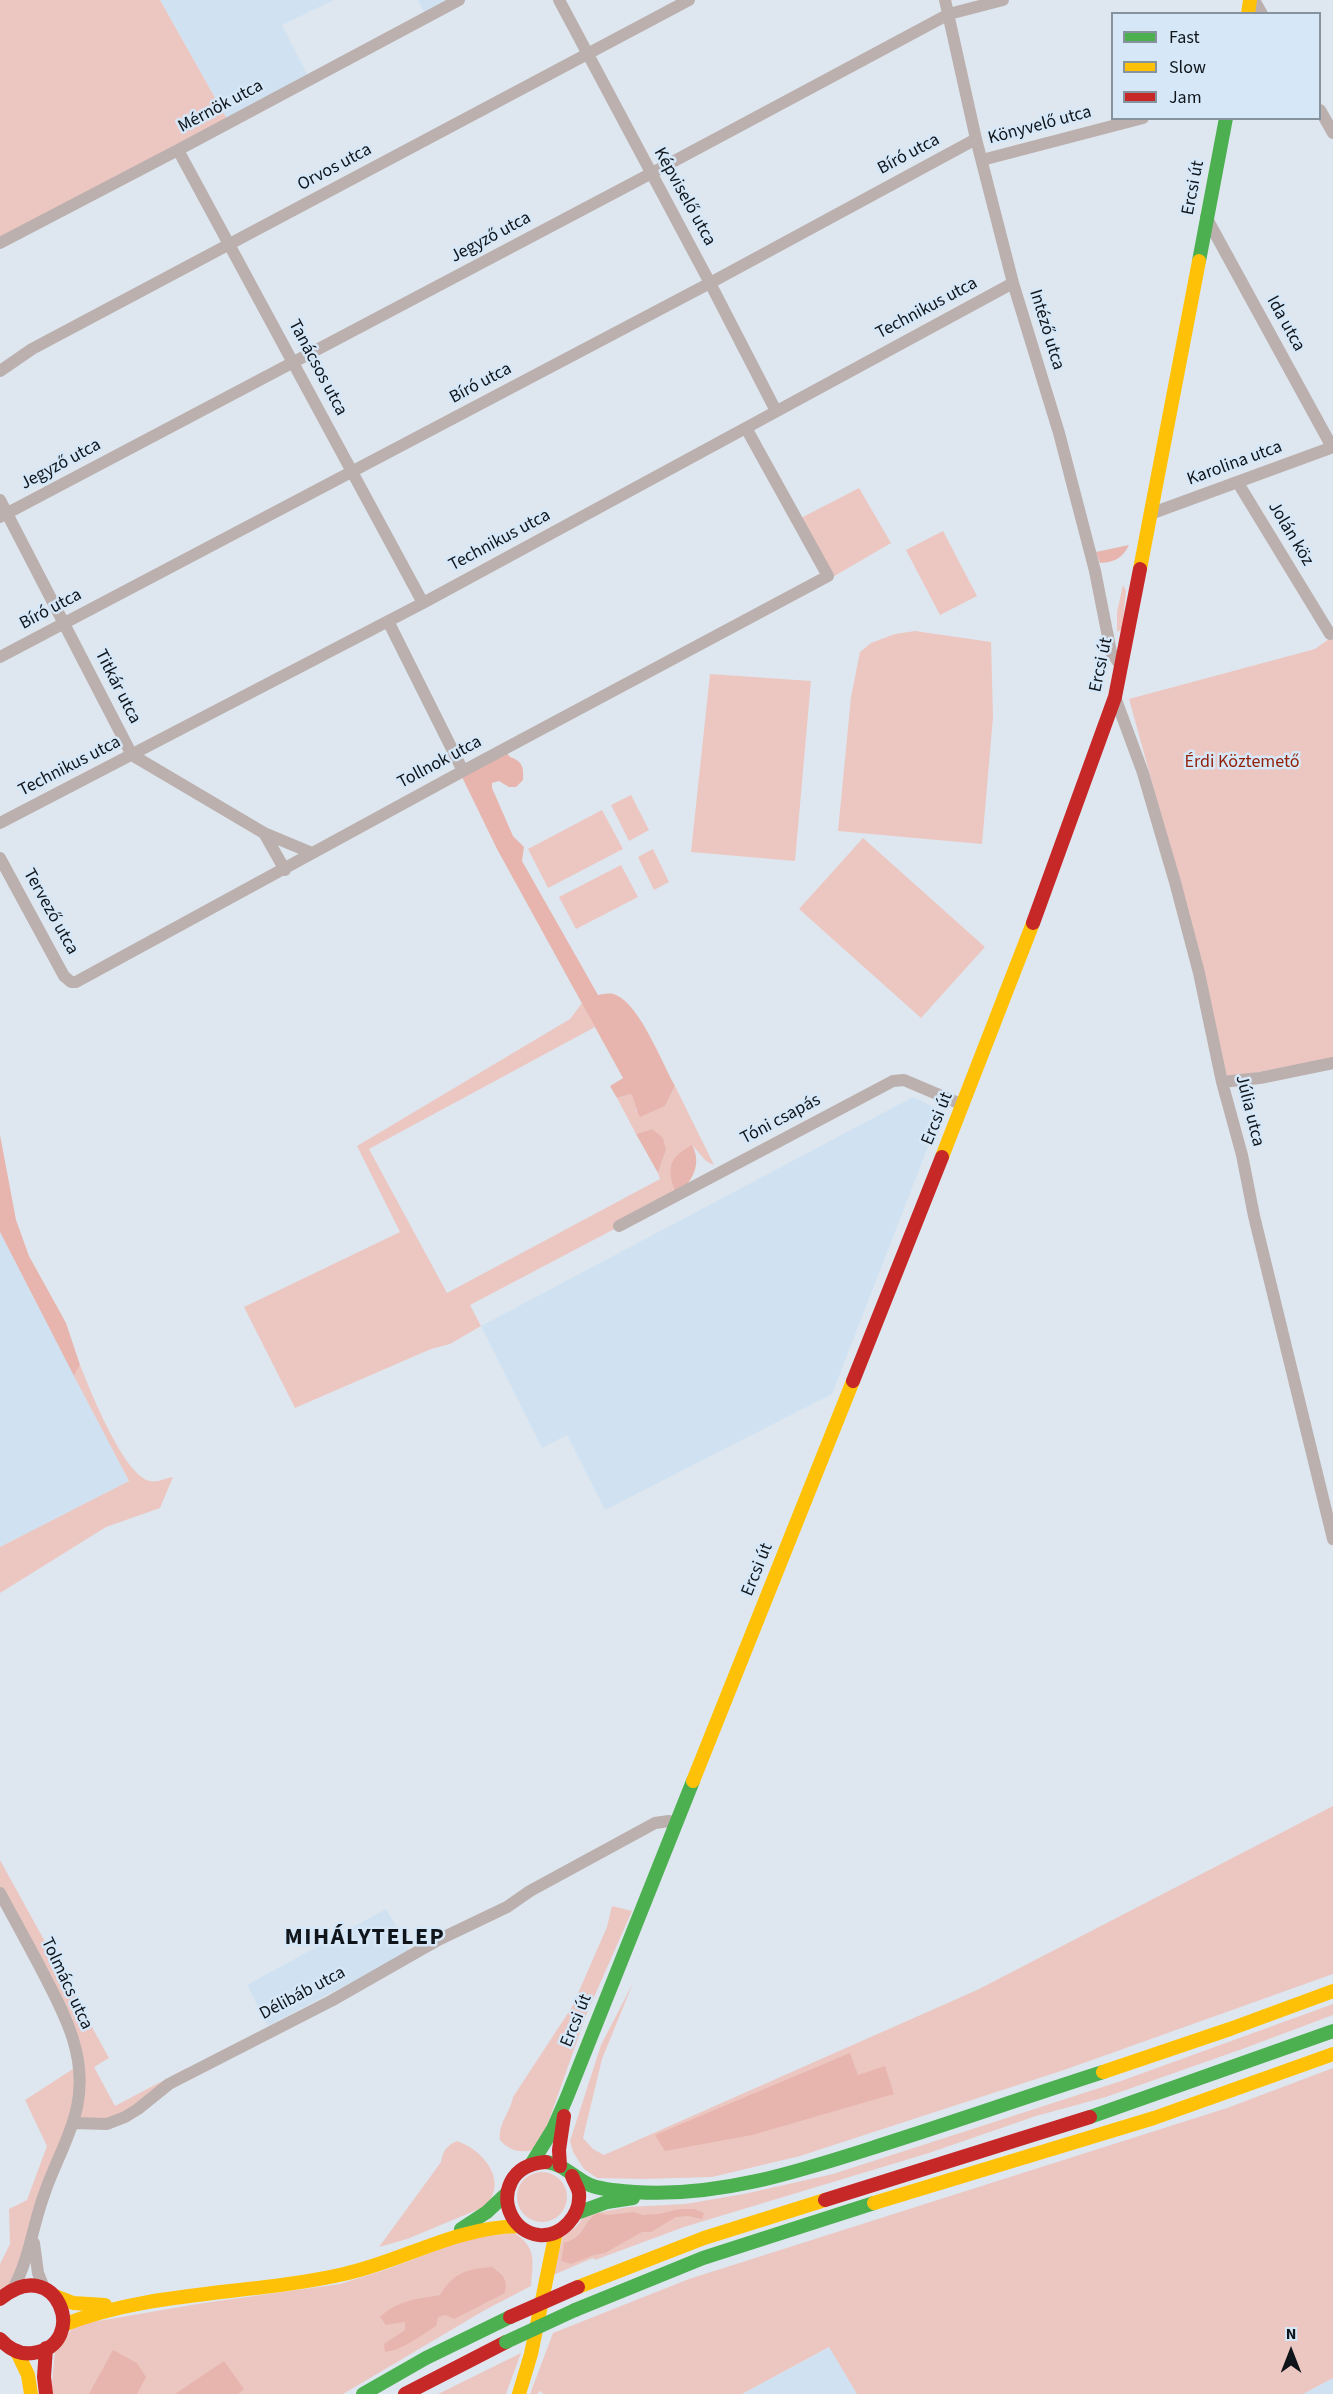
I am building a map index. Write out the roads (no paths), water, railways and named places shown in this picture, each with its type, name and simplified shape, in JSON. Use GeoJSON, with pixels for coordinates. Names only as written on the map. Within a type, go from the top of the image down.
{"type":"FeatureCollection","features":[{"type":"Feature","properties":{"kind":"main road","name":"Ercsi út"},"geometry":{"type":"LineString","coordinates":[[532,2163],[553,2129],[567,2097],[963,1105],[1064,842],[1115,697],[1226,120]]}},
{"type":"Feature","properties":{"kind":"main road"},"geometry":{"type":"LineString","coordinates":[[63,2325],[91,2314],[128,2306],[344,2274],[442,2241],[497,2226],[525,2229],[544,2235],[566,2226],[577,2213],[607,2202],[662,2192],[746,2183],[825,2163],[1215,2034],[1333,1991]]}},
{"type":"Feature","properties":{"kind":"main road"},"geometry":{"type":"LineString","coordinates":[[363,2394],[426,2358],[510,2317],[659,2252],[994,2148],[1211,2077],[1333,2031]]}},
{"type":"Feature","properties":{"kind":"main road"},"geometry":{"type":"LineString","coordinates":[[405,2394],[506,2342],[575,2310],[703,2258],[803,2225],[1154,2118],[1333,2054]]}},
{"type":"Feature","properties":{"kind":"main road","name":"Ercsi út"},"geometry":{"type":"LineString","coordinates":[[560,2166],[559,2150],[567,2097]]}},
{"type":"Feature","properties":{"kind":"main road"},"geometry":{"type":"LineString","coordinates":[[442,2241],[487,2212],[507,2193],[515,2175],[532,2163],[544,2162],[560,2166],[572,2176],[591,2186],[613,2190],[662,2192]]}},
{"type":"Feature","properties":{"kind":"main road"},"geometry":{"type":"LineString","coordinates":[[572,2176],[579,2191],[577,2213]]}},
{"type":"Feature","properties":{"kind":"main road"},"geometry":{"type":"LineString","coordinates":[[507,2193],[509,2211],[539,2249],[544,2278]]}},
{"type":"Feature","properties":{"kind":"main road"},"geometry":{"type":"LineString","coordinates":[[519,2394],[534,2350],[544,2278],[556,2232]]}},
{"type":"Feature","properties":{"kind":"main road"},"geometry":{"type":"LineString","coordinates":[[0,2299],[14,2287],[27,2284],[50,2292],[64,2301],[79,2304],[128,2306]]}},
{"type":"Feature","properties":{"kind":"main road"},"geometry":{"type":"LineString","coordinates":[[0,2339],[17,2352],[32,2353],[46,2348],[56,2340],[63,2325],[61,2307],[50,2292]]}},
{"type":"Feature","properties":{"kind":"main road"},"geometry":{"type":"LineString","coordinates":[[46,2348],[44,2377],[46,2394]]}},
{"type":"Feature","properties":{"kind":"main road"},"geometry":{"type":"LineString","coordinates":[[17,2352],[28,2375],[31,2394]]}},
{"type":"Feature","properties":{"kind":"street","name":"Mérnök utca"},"geometry":{"type":"LineString","coordinates":[[0,243],[459,0]]}},
{"type":"Feature","properties":{"kind":"street","name":"Képviselő utca"},"geometry":{"type":"LineString","coordinates":[[559,0],[776,411]]}},
{"type":"Feature","properties":{"kind":"street","name":"Orvos utca"},"geometry":{"type":"LineString","coordinates":[[0,370],[32,349],[690,0]]}},
{"type":"Feature","properties":{"kind":"street","name":"Intéző utca"},"geometry":{"type":"LineString","coordinates":[[945,0],[976,139],[1013,283],[1064,454],[1095,571],[1111,652],[1120,666]]}},
{"type":"Feature","properties":{"kind":"street","name":"Jegyző utca"},"geometry":{"type":"LineString","coordinates":[[4,515],[949,14],[1003,0]]}},
{"type":"Feature","properties":{"kind":"street"},"geometry":{"type":"LineString","coordinates":[[1321,112],[1333,133]]}},
{"type":"Feature","properties":{"kind":"street","name":"Könyvelő utca"},"geometry":{"type":"LineString","coordinates":[[982,160],[1135,120]]}},
{"type":"Feature","properties":{"kind":"street","name":"Bíró utca"},"geometry":{"type":"LineString","coordinates":[[0,657],[710,283],[976,139]]}},
{"type":"Feature","properties":{"kind":"street","name":"Tanácsos utca"},"geometry":{"type":"LineString","coordinates":[[178,150],[423,603]]}},
{"type":"Feature","properties":{"kind":"street","name":"Ida utca"},"geometry":{"type":"LineString","coordinates":[[1206,217],[1332,447]]}},
{"type":"Feature","properties":{"kind":"street","name":"Technikus utca"},"geometry":{"type":"LineString","coordinates":[[0,823],[423,603],[1013,283]]}},
{"type":"Feature","properties":{"kind":"street","name":"Tollnok utca"},"geometry":{"type":"LineString","coordinates":[[71,982],[81,980],[463,771],[828,576],[746,428]]}},
{"type":"Feature","properties":{"kind":"street","name":"Karolina utca"},"geometry":{"type":"LineString","coordinates":[[1150,514],[1332,447]]}},
{"type":"Feature","properties":{"kind":"street","name":"Jolán köz"},"geometry":{"type":"LineString","coordinates":[[1238,483],[1330,634]]}},
{"type":"Feature","properties":{"kind":"street","name":"Titkár utca"},"geometry":{"type":"LineString","coordinates":[[0,500],[4,515],[64,623],[132,755]]}},
{"type":"Feature","properties":{"kind":"street"},"geometry":{"type":"LineString","coordinates":[[388,621],[463,771]]}},
{"type":"Feature","properties":{"kind":"street","name":"Júlia utca"},"geometry":{"type":"LineString","coordinates":[[1115,697],[1143,773],[1199,973],[1222,1082],[1242,1155],[1254,1216],[1333,1539]]}},
{"type":"Feature","properties":{"kind":"street"},"geometry":{"type":"LineString","coordinates":[[132,755],[264,833],[312,853]]}},
{"type":"Feature","properties":{"kind":"street"},"geometry":{"type":"LineString","coordinates":[[264,833],[285,870]]}},
{"type":"Feature","properties":{"kind":"street","name":"Tervező utca"},"geometry":{"type":"LineString","coordinates":[[0,858],[64,976],[71,982]]}},
{"type":"Feature","properties":{"kind":"street"},"geometry":{"type":"LineString","coordinates":[[1222,1082],[1260,1078],[1333,1063]]}},
{"type":"Feature","properties":{"kind":"street","name":"Tóni csapás"},"geometry":{"type":"LineString","coordinates":[[619,1226],[893,1080],[904,1080],[963,1105]]}},
{"type":"Feature","properties":{"kind":"street","name":"Délibáb utca"},"geometry":{"type":"LineString","coordinates":[[73,2123],[98,2125],[115,2122],[138,2109],[169,2084],[331,2001],[438,1940],[507,1907],[530,1891],[655,1823],[669,1821],[676,1823]]}},
{"type":"Feature","properties":{"kind":"street","name":"Tolmács utca"},"geometry":{"type":"LineString","coordinates":[[0,1893],[56,1997],[71,2031],[79,2065],[80,2086],[73,2123],[44,2194],[34,2232],[14,2287]]}},
{"type":"Feature","properties":{"kind":"street","name":"Tolmács utca"},"geometry":{"type":"LineString","coordinates":[[34,2232],[35,2262],[50,2292]]}},
{"type":"Feature","properties":{"kind":"district","name":"MIHÁLYTELEP"},"geometry":{"type":"Point","coordinates":[365,1939]}},
{"type":"Feature","properties":{"kind":"park label","name":"Érdi Köztemető"},"geometry":{"type":"Point","coordinates":[1242,763]}}]}
